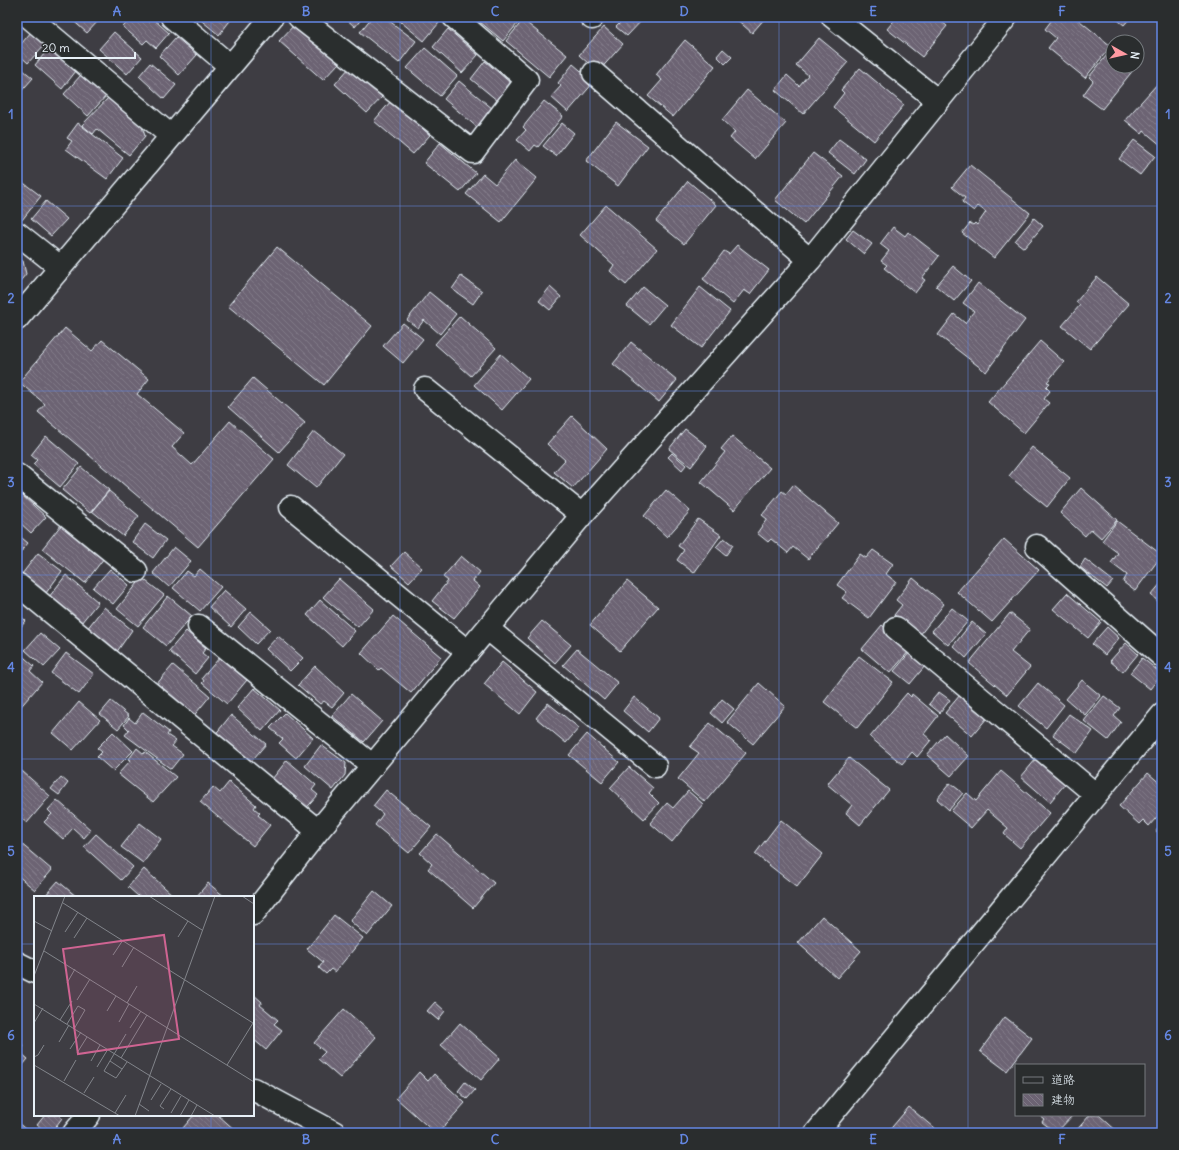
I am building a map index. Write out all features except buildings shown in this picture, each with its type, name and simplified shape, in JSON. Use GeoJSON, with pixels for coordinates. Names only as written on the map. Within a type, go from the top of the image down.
{"type":"FeatureCollection","features":[{"type":"Feature","properties":{"kind":"street"},"geometry":{"type":"LineString","coordinates":[[29,17],[171,136]]}},
{"type":"Feature","properties":{"kind":"street"},"geometry":{"type":"LineString","coordinates":[[172,17],[230,66]]}},
{"type":"Feature","properties":{"kind":"street"},"geometry":{"type":"LineString","coordinates":[[17,319],[272,17]]}},
{"type":"Feature","properties":{"kind":"street"},"geometry":{"type":"LineString","coordinates":[[299,17],[473,152],[527,80],[454,17]]}},
{"type":"Feature","properties":{"kind":"street"},"geometry":{"type":"LineString","coordinates":[[833,17],[938,101]]}},
{"type":"Feature","properties":{"kind":"street"},"geometry":{"type":"LineString","coordinates":[[254,913],[318,831],[582,515],[810,260],[1006,17]]}},
{"type":"Feature","properties":{"kind":"street"},"geometry":{"type":"LineString","coordinates":[[594,73],[810,260]]}},
{"type":"Feature","properties":{"kind":"street"},"geometry":{"type":"LineString","coordinates":[[17,233],[60,267]]}},
{"type":"Feature","properties":{"kind":"street"},"geometry":{"type":"LineString","coordinates":[[426,389],[582,515]]}},
{"type":"Feature","properties":{"kind":"street"},"geometry":{"type":"LineString","coordinates":[[17,474],[136,571]]}},
{"type":"Feature","properties":{"kind":"street"},"geometry":{"type":"LineString","coordinates":[[291,507],[468,652]]}},
{"type":"Feature","properties":{"kind":"street"},"geometry":{"type":"LineString","coordinates":[[1037,546],[1162,656]]}},
{"type":"Feature","properties":{"kind":"street"},"geometry":{"type":"LineString","coordinates":[[17,584],[318,831]]}},
{"type":"Feature","properties":{"kind":"street"},"geometry":{"type":"LineString","coordinates":[[199,626],[372,766]]}},
{"type":"Feature","properties":{"kind":"street"},"geometry":{"type":"LineString","coordinates":[[488,628],[655,766]]}},
{"type":"Feature","properties":{"kind":"street"},"geometry":{"type":"LineString","coordinates":[[896,628],[1096,794]]}},
{"type":"Feature","properties":{"kind":"street"},"geometry":{"type":"LineString","coordinates":[[816,1133],[1162,715]]}},
{"type":"Feature","properties":{"kind":"street"},"geometry":{"type":"LineString","coordinates":[[17,963],[34,972]]}},
{"type":"Feature","properties":{"kind":"street"},"geometry":{"type":"LineString","coordinates":[[254,1090],[335,1133]]}},
{"type":"Feature","properties":{"kind":"street"},"geometry":{"type":"LineString","coordinates":[[74,1133],[88,1116]]}}]}
